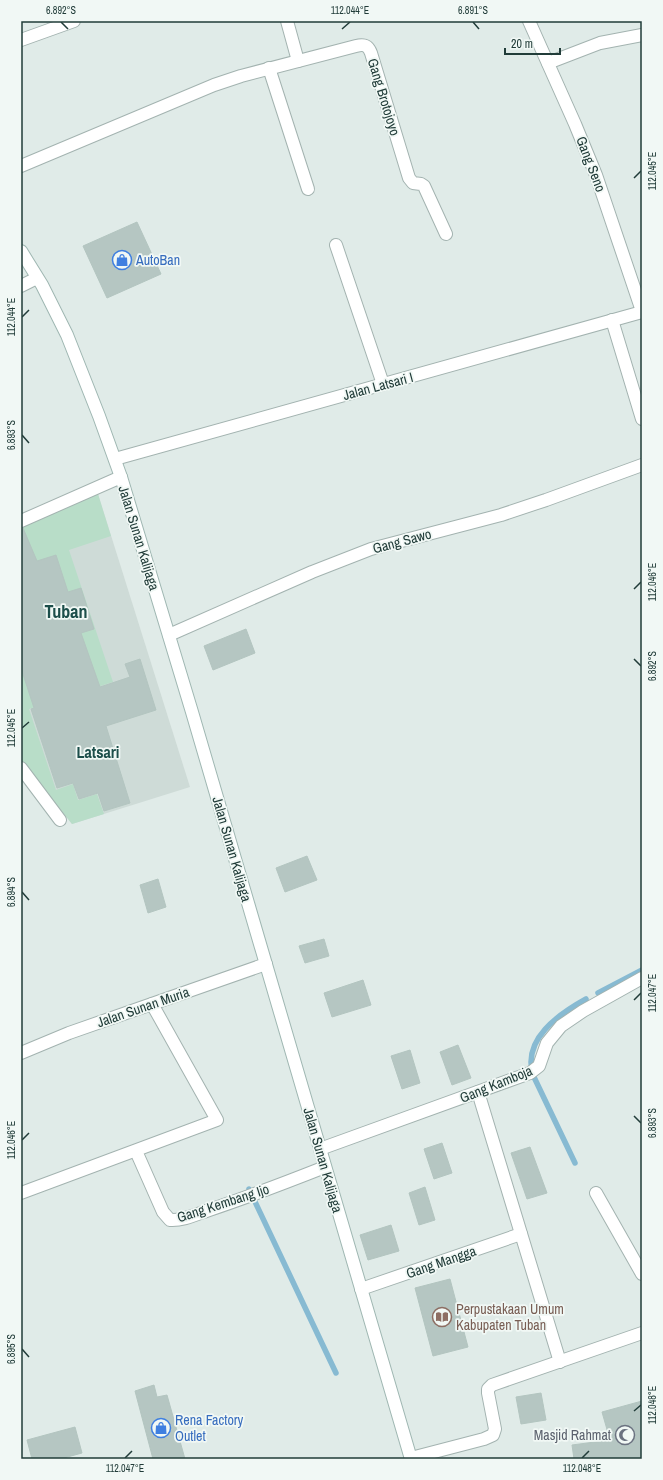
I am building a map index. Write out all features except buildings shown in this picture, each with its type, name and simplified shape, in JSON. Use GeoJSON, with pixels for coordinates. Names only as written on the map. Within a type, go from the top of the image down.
{"type":"FeatureCollection","features":[{"type":"Feature","properties":{"kind":"street"},"geometry":{"type":"LineString","coordinates":[[21,40],[74,21]]}},
{"type":"Feature","properties":{"kind":"street"},"geometry":{"type":"LineString","coordinates":[[287,21],[298,61]]}},
{"type":"Feature","properties":{"kind":"street","name":"Gang Seno"},"geometry":{"type":"LineString","coordinates":[[529,21],[596,174],[642,311]]}},
{"type":"Feature","properties":{"kind":"street"},"geometry":{"type":"LineString","coordinates":[[548,63],[600,43],[642,35]]}},
{"type":"Feature","properties":{"kind":"street","name":"Gang Brotojoyo"},"geometry":{"type":"LineString","coordinates":[[21,166],[214,85],[269,68],[359,45],[365,45],[370,49],[409,178],[413,183],[424,186],[446,234]]}},
{"type":"Feature","properties":{"kind":"street"},"geometry":{"type":"LineString","coordinates":[[269,68],[308,189]]}},
{"type":"Feature","properties":{"kind":"street"},"geometry":{"type":"LineString","coordinates":[[336,245],[383,384]]}},
{"type":"Feature","properties":{"kind":"street","name":"Jalan Sunan Kalijaga"},"geometry":{"type":"LineString","coordinates":[[21,251],[37,278],[70,342],[121,477],[169,635],[411,1458]]}},
{"type":"Feature","properties":{"kind":"street"},"geometry":{"type":"LineString","coordinates":[[21,286],[37,278]]}},
{"type":"Feature","properties":{"kind":"street","name":"Jalan Latsari I"},"geometry":{"type":"LineString","coordinates":[[115,459],[642,311]]}},
{"type":"Feature","properties":{"kind":"street"},"geometry":{"type":"LineString","coordinates":[[612,320],[642,419]]}},
{"type":"Feature","properties":{"kind":"street","name":"Gang Sawo"},"geometry":{"type":"LineString","coordinates":[[169,635],[312,572],[364,552],[392,543],[501,515],[642,465]]}},
{"type":"Feature","properties":{"kind":"street"},"geometry":{"type":"LineString","coordinates":[[21,521],[121,477]]}},
{"type":"Feature","properties":{"kind":"street"},"geometry":{"type":"LineString","coordinates":[[21,768],[60,820]]}},
{"type":"Feature","properties":{"kind":"street","name":"Jalan Sunan Muria"},"geometry":{"type":"LineString","coordinates":[[21,1053],[69,1033],[266,964]]}},
{"type":"Feature","properties":{"kind":"street","name":"Gang Kamboja"},"geometry":{"type":"LineString","coordinates":[[320,1149],[532,1072],[541,1064],[543,1052],[547,1043],[561,1026],[642,978]]}},
{"type":"Feature","properties":{"kind":"street"},"geometry":{"type":"LineString","coordinates":[[21,1193],[217,1120],[152,1004]]}},
{"type":"Feature","properties":{"kind":"street"},"geometry":{"type":"LineString","coordinates":[[478,1092],[560,1362]]}},
{"type":"Feature","properties":{"kind":"street","name":"Gang Kembang Ijo"},"geometry":{"type":"LineString","coordinates":[[136,1151],[163,1212],[170,1220],[180,1219],[243,1198],[325,1167]]}},
{"type":"Feature","properties":{"kind":"street"},"geometry":{"type":"LineString","coordinates":[[596,1193],[642,1274]]}},
{"type":"Feature","properties":{"kind":"street","name":"Gang Mangga"},"geometry":{"type":"LineString","coordinates":[[361,1289],[521,1234]]}},
{"type":"Feature","properties":{"kind":"street"},"geometry":{"type":"LineString","coordinates":[[411,1458],[491,1436],[495,1432],[488,1395],[489,1387],[493,1384],[642,1333]]}},
{"type":"Feature","properties":{"kind":"shaded area"},"geometry":{"type":"Polygon","coordinates":[[[98,494],[190,787],[72,824],[21,760],[21,527],[98,494]]]}},
{"type":"Feature","properties":{"kind":"green space"},"geometry":{"type":"Polygon","coordinates":[[[98,494],[111,536],[69,550],[113,682],[29,709],[56,790],[73,784],[78,800],[97,794],[104,814],[72,824],[21,760],[21,527],[98,494]]]}},
{"type":"Feature","properties":{"kind":"waterway"},"geometry":{"type":"LineString","coordinates":[[598,993],[642,970]]}},
{"type":"Feature","properties":{"kind":"waterway"},"geometry":{"type":"LineString","coordinates":[[575,1163],[533,1075],[531,1062],[533,1050],[545,1029],[554,1020],[586,999]]}},
{"type":"Feature","properties":{"kind":"waterway"},"geometry":{"type":"LineString","coordinates":[[249,1189],[336,1373]]}},
{"type":"Feature","properties":{"kind":"place","name":"AutoBan"},"geometry":{"type":"Point","coordinates":[122,260]}},
{"type":"Feature","properties":{"kind":"place","name":"Perpustakaan Umum Kabupaten Tuban"},"geometry":{"type":"Point","coordinates":[442,1317]}},
{"type":"Feature","properties":{"kind":"place","name":"Rena Factory Outlet"},"geometry":{"type":"Point","coordinates":[161,1428]}},
{"type":"Feature","properties":{"kind":"place","name":"Masjid Rahmat"},"geometry":{"type":"Point","coordinates":[625,1435]}},
{"type":"Feature","properties":{"kind":"district","name":"Tuban"},"geometry":{"type":"Point","coordinates":[66,612]}},
{"type":"Feature","properties":{"kind":"district","name":"Latsari"},"geometry":{"type":"Point","coordinates":[98,752]}}]}
